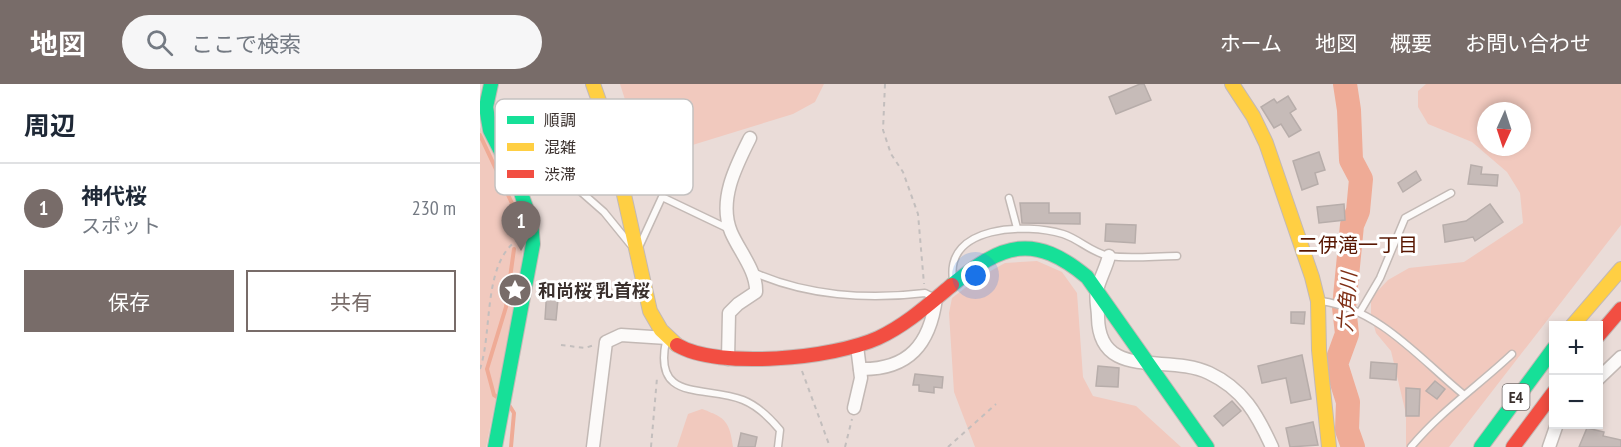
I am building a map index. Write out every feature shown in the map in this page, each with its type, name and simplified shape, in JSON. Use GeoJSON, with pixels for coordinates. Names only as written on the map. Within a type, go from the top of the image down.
{"type":"FeatureCollection","features":[{"type":"Feature","properties":{"kind":"main road"},"geometry":{"type":"LineString","coordinates":[[490,84],[486,107],[490,130],[495,140]]}},
{"type":"Feature","properties":{"kind":"main road"},"geometry":{"type":"LineString","coordinates":[[593,84],[598,99]]}},
{"type":"Feature","properties":{"kind":"main road"},"geometry":{"type":"LineString","coordinates":[[1232,84],[1253,116],[1266,143],[1292,214],[1318,301],[1319,350],[1329,447]]}},
{"type":"Feature","properties":{"kind":"main road"},"geometry":{"type":"LineString","coordinates":[[495,447],[533,244],[532,232],[521,195]]}},
{"type":"Feature","properties":{"kind":"main road"},"geometry":{"type":"LineString","coordinates":[[624,195],[650,311],[658,329],[667,338],[690,352],[728,359],[840,351],[891,332],[931,296],[953,284],[976,265],[1024,247],[1046,249],[1064,258],[1087,278],[1207,447]]}},
{"type":"Feature","properties":{"kind":"main road"},"geometry":{"type":"LineString","coordinates":[[1576,321],[1621,269]]}},
{"type":"Feature","properties":{"kind":"main road"},"geometry":{"type":"LineString","coordinates":[[1603,331],[1621,309]]}},
{"type":"Feature","properties":{"kind":"main road","name":"E4"},"geometry":{"type":"LineString","coordinates":[[1481,447],[1549,355]]}},
{"type":"Feature","properties":{"kind":"main road","name":"E4"},"geometry":{"type":"LineString","coordinates":[[1513,447],[1549,399]]}},
{"type":"Feature","properties":{"kind":"street"},"geometry":{"type":"LineString","coordinates":[[728,359],[729,313],[756,292],[750,270],[730,230],[727,205],[731,177],[750,138]]}},
{"type":"Feature","properties":{"kind":"street"},"geometry":{"type":"LineString","coordinates":[[1109,256],[1096,291],[1098,326],[1103,345],[1123,360],[1189,365],[1220,378],[1249,401],[1272,447]]}},
{"type":"Feature","properties":{"kind":"street"},"geometry":{"type":"LineString","coordinates":[[860,369],[891,365],[913,356],[922,344],[934,316],[931,296]]}},
{"type":"Feature","properties":{"kind":"street"},"geometry":{"type":"LineString","coordinates":[[593,447],[606,342],[621,335],[667,338]]}},
{"type":"Feature","properties":{"kind":"street"},"geometry":{"type":"LineString","coordinates":[[854,408],[861,378],[857,345]]}},
{"type":"Feature","properties":{"kind":"street"},"geometry":{"type":"LineString","coordinates":[[1603,375],[1621,357]]}},
{"type":"Feature","properties":{"kind":"street"},"geometry":{"type":"LineString","coordinates":[[1549,447],[1555,429]]}},
{"type":"Feature","properties":{"kind":"lane"},"geometry":{"type":"LineString","coordinates":[[482,84],[486,107]]}},
{"type":"Feature","properties":{"kind":"lane"},"geometry":{"type":"LineString","coordinates":[[1360,312],[1380,278],[1405,218],[1451,193]]}},
{"type":"Feature","properties":{"kind":"lane"},"geometry":{"type":"LineString","coordinates":[[585,195],[604,212],[636,250],[641,246],[662,197],[730,230]]}},
{"type":"Feature","properties":{"kind":"lane"},"geometry":{"type":"LineString","coordinates":[[1009,198],[1017,228]]}},
{"type":"Feature","properties":{"kind":"lane"},"geometry":{"type":"LineString","coordinates":[[953,284],[951,269],[958,251],[976,238],[1005,228],[1065,234],[1109,256],[1177,256]]}},
{"type":"Feature","properties":{"kind":"lane"},"geometry":{"type":"LineString","coordinates":[[750,270],[777,282],[856,297],[931,296]]}},
{"type":"Feature","properties":{"kind":"lane"},"geometry":{"type":"LineString","coordinates":[[1318,301],[1337,303],[1378,321],[1463,394]]}},
{"type":"Feature","properties":{"kind":"lane"},"geometry":{"type":"LineString","coordinates":[[667,338],[662,361],[668,379],[683,390],[723,394],[745,401],[768,416],[780,430],[778,447]]}},
{"type":"Feature","properties":{"kind":"lane"},"geometry":{"type":"LineString","coordinates":[[1411,447],[1463,394],[1477,388],[1512,354]]}},
{"type":"Feature","properties":{"kind":"path"},"geometry":{"type":"LineString","coordinates":[[885,84],[883,130],[891,154],[903,172],[918,214],[931,296]]}},
{"type":"Feature","properties":{"kind":"path"},"geometry":{"type":"LineString","coordinates":[[480,369],[486,349],[497,268],[516,240],[532,232]]}},
{"type":"Feature","properties":{"kind":"path"},"geometry":{"type":"LineString","coordinates":[[561,345],[585,348],[606,342]]}},
{"type":"Feature","properties":{"kind":"path"},"geometry":{"type":"LineString","coordinates":[[797,354],[830,447]]}},
{"type":"Feature","properties":{"kind":"path"},"geometry":{"type":"LineString","coordinates":[[651,447],[658,372],[662,361]]}},
{"type":"Feature","properties":{"kind":"path"},"geometry":{"type":"LineString","coordinates":[[948,447],[996,404]]}},
{"type":"Feature","properties":{"kind":"path"},"geometry":{"type":"LineString","coordinates":[[845,447],[854,408]]}},
{"type":"Feature","properties":{"kind":"shaded area"},"geometry":{"type":"Polygon","coordinates":[[[620,84],[824,84],[815,102],[793,114],[693,145],[693,99],[625,99],[620,84]]]}},
{"type":"Feature","properties":{"kind":"shaded area"},"geometry":{"type":"Polygon","coordinates":[[[1426,84],[1621,84],[1621,225],[1449,447],[1406,447],[1406,414],[1391,351],[1376,333],[1371,315],[1371,298],[1388,280],[1409,268],[1464,262],[1523,223],[1520,193],[1507,172],[1488,156],[1531,156],[1531,102],[1477,102],[1477,146],[1472,142],[1428,124],[1418,107],[1418,91],[1426,84]]]}},
{"type":"Feature","properties":{"kind":"shaded area"},"geometry":{"type":"Polygon","coordinates":[[[480,127],[495,156],[495,195],[513,195],[521,223],[523,239],[520,242],[523,242],[521,276],[486,447],[480,447],[480,127]]]}},
{"type":"Feature","properties":{"kind":"shaded area"},"geometry":{"type":"Polygon","coordinates":[[[1037,261],[1062,272],[1077,293],[1083,377],[1093,396],[1136,406],[1181,447],[975,447],[954,392],[949,313],[952,298],[978,278],[1005,263],[1037,261]]]}},
{"type":"Feature","properties":{"kind":"shaded area"},"geometry":{"type":"Polygon","coordinates":[[[702,409],[725,422],[730,431],[733,447],[677,447],[688,414],[702,409]]]}},
{"type":"Feature","properties":{"kind":"building"},"geometry":{"type":"Polygon","coordinates":[[[1144,84],[1151,100],[1116,114],[1109,97],[1144,84]]]}},
{"type":"Feature","properties":{"kind":"building"},"geometry":{"type":"Polygon","coordinates":[[[1288,96],[1296,109],[1290,113],[1301,130],[1289,137],[1281,124],[1274,128],[1261,107],[1274,99],[1277,103],[1288,96]]]}},
{"type":"Feature","properties":{"kind":"building"},"geometry":{"type":"Polygon","coordinates":[[[1319,152],[1325,170],[1315,173],[1318,184],[1302,190],[1293,161],[1319,152]]]}},
{"type":"Feature","properties":{"kind":"building"},"geometry":{"type":"Polygon","coordinates":[[[1471,165],[1482,167],[1481,174],[1498,175],[1497,186],[1468,184],[1471,165]]]}},
{"type":"Feature","properties":{"kind":"building"},"geometry":{"type":"Polygon","coordinates":[[[1416,171],[1421,180],[1403,192],[1398,183],[1416,171]]]}},
{"type":"Feature","properties":{"kind":"building"},"geometry":{"type":"Polygon","coordinates":[[[1020,203],[1049,203],[1049,213],[1080,213],[1080,224],[1022,223],[1020,203]]]}},
{"type":"Feature","properties":{"kind":"building"},"geometry":{"type":"Polygon","coordinates":[[[1344,204],[1345,220],[1319,223],[1317,207],[1344,204]]]}},
{"type":"Feature","properties":{"kind":"building"},"geometry":{"type":"Polygon","coordinates":[[[1490,204],[1503,222],[1475,241],[1473,237],[1445,242],[1443,225],[1466,221],[1490,204]]]}},
{"type":"Feature","properties":{"kind":"building"},"geometry":{"type":"Polygon","coordinates":[[[1106,224],[1136,225],[1135,243],[1105,241],[1106,224]]]}},
{"type":"Feature","properties":{"kind":"building"},"geometry":{"type":"Polygon","coordinates":[[[547,288],[559,289],[556,320],[545,319],[547,288]]]}},
{"type":"Feature","properties":{"kind":"building"},"geometry":{"type":"Polygon","coordinates":[[[1291,312],[1305,312],[1304,324],[1291,323],[1291,312]]]}},
{"type":"Feature","properties":{"kind":"building"},"geometry":{"type":"Polygon","coordinates":[[[1302,355],[1311,399],[1291,403],[1286,378],[1262,383],[1258,366],[1302,355]]]}},
{"type":"Feature","properties":{"kind":"building"},"geometry":{"type":"Polygon","coordinates":[[[1371,362],[1397,364],[1396,380],[1370,378],[1371,362]]]}},
{"type":"Feature","properties":{"kind":"building"},"geometry":{"type":"Polygon","coordinates":[[[1098,366],[1119,368],[1118,387],[1096,386],[1098,366]]]}},
{"type":"Feature","properties":{"kind":"building"},"geometry":{"type":"Polygon","coordinates":[[[915,374],[943,377],[942,388],[934,387],[934,393],[919,391],[919,385],[913,385],[915,374]]]}},
{"type":"Feature","properties":{"kind":"building"},"geometry":{"type":"Polygon","coordinates":[[[1435,381],[1445,389],[1437,399],[1426,391],[1435,381]]]}},
{"type":"Feature","properties":{"kind":"building"},"geometry":{"type":"Polygon","coordinates":[[[1406,388],[1420,389],[1419,416],[1406,416],[1406,388]]]}},
{"type":"Feature","properties":{"kind":"building"},"geometry":{"type":"Polygon","coordinates":[[[1232,401],[1241,411],[1223,426],[1214,416],[1232,401]]]}},
{"type":"Feature","properties":{"kind":"building"},"geometry":{"type":"Polygon","coordinates":[[[1313,422],[1318,445],[1290,447],[1286,428],[1313,422]]]}},
{"type":"Feature","properties":{"kind":"building"},"geometry":{"type":"Polygon","coordinates":[[[1587,429],[1604,432],[1603,436],[1621,440],[1621,447],[1579,447],[1587,429]]]}},
{"type":"Feature","properties":{"kind":"building"},"geometry":{"type":"Polygon","coordinates":[[[741,433],[757,437],[755,447],[738,447],[741,433]]]}},
{"type":"Feature","properties":{"kind":"waterway","name":"六角川"},"geometry":{"type":"LineString","coordinates":[[1345,84],[1349,110],[1351,160],[1361,179],[1358,211],[1352,225],[1344,307],[1347,334],[1336,364],[1348,402],[1347,430],[1353,447]]}},
{"type":"Feature","properties":{"kind":"waterway"},"geometry":{"type":"LineString","coordinates":[[480,135],[495,167]]}},
{"type":"Feature","properties":{"kind":"waterway"},"geometry":{"type":"LineString","coordinates":[[508,195],[517,214],[517,229]]}},
{"type":"Feature","properties":{"kind":"waterway"},"geometry":{"type":"LineString","coordinates":[[500,399],[494,395],[487,369],[506,307],[514,249]]}},
{"type":"Feature","properties":{"kind":"waterway"},"geometry":{"type":"LineString","coordinates":[[509,405],[514,413],[511,447]]}},
{"type":"Feature","properties":{"kind":"traffic: fast"},"geometry":{"type":"LineString","coordinates":[[491,84],[486,107],[490,130],[495,140]]}},
{"type":"Feature","properties":{"kind":"traffic: fast"},"geometry":{"type":"LineString","coordinates":[[495,447],[533,244],[531,222],[522,195]]}},
{"type":"Feature","properties":{"kind":"traffic: fast"},"geometry":{"type":"LineString","coordinates":[[952,285],[970,271],[1003,252],[1034,249],[1051,254],[1068,263],[1087,277],[1207,447]]}},
{"type":"Feature","properties":{"kind":"traffic: fast"},"geometry":{"type":"LineString","coordinates":[[1481,447],[1549,355]]}},
{"type":"Feature","properties":{"kind":"traffic: slow"},"geometry":{"type":"LineString","coordinates":[[593,84],[598,99]]}},
{"type":"Feature","properties":{"kind":"traffic: slow"},"geometry":{"type":"LineString","coordinates":[[1232,84],[1253,116],[1266,143],[1312,277],[1318,301],[1319,350],[1329,447]]}},
{"type":"Feature","properties":{"kind":"traffic: slow"},"geometry":{"type":"LineString","coordinates":[[624,195],[650,311],[661,330],[677,345]]}},
{"type":"Feature","properties":{"kind":"traffic: slow"},"geometry":{"type":"LineString","coordinates":[[1576,321],[1621,269]]}},
{"type":"Feature","properties":{"kind":"traffic: jam"},"geometry":{"type":"LineString","coordinates":[[677,345],[696,353],[747,359],[806,356],[834,351],[858,345],[888,333],[917,314],[952,285]]}},
{"type":"Feature","properties":{"kind":"traffic: jam"},"geometry":{"type":"LineString","coordinates":[[1603,330],[1621,309]]}},
{"type":"Feature","properties":{"kind":"traffic: jam"},"geometry":{"type":"LineString","coordinates":[[1513,447],[1549,399]]}},
{"type":"Feature","properties":{"kind":"place","name":"神代桜"},"geometry":{"type":"Point","coordinates":[521,251]}},
{"type":"Feature","properties":{"kind":"place","name":"和尚桜 乳首桜"},"geometry":{"type":"Point","coordinates":[515,290]}},
{"type":"Feature","properties":{"kind":"district","name":"二伊滝一丁目"},"geometry":{"type":"Point","coordinates":[1358,245]}}]}
